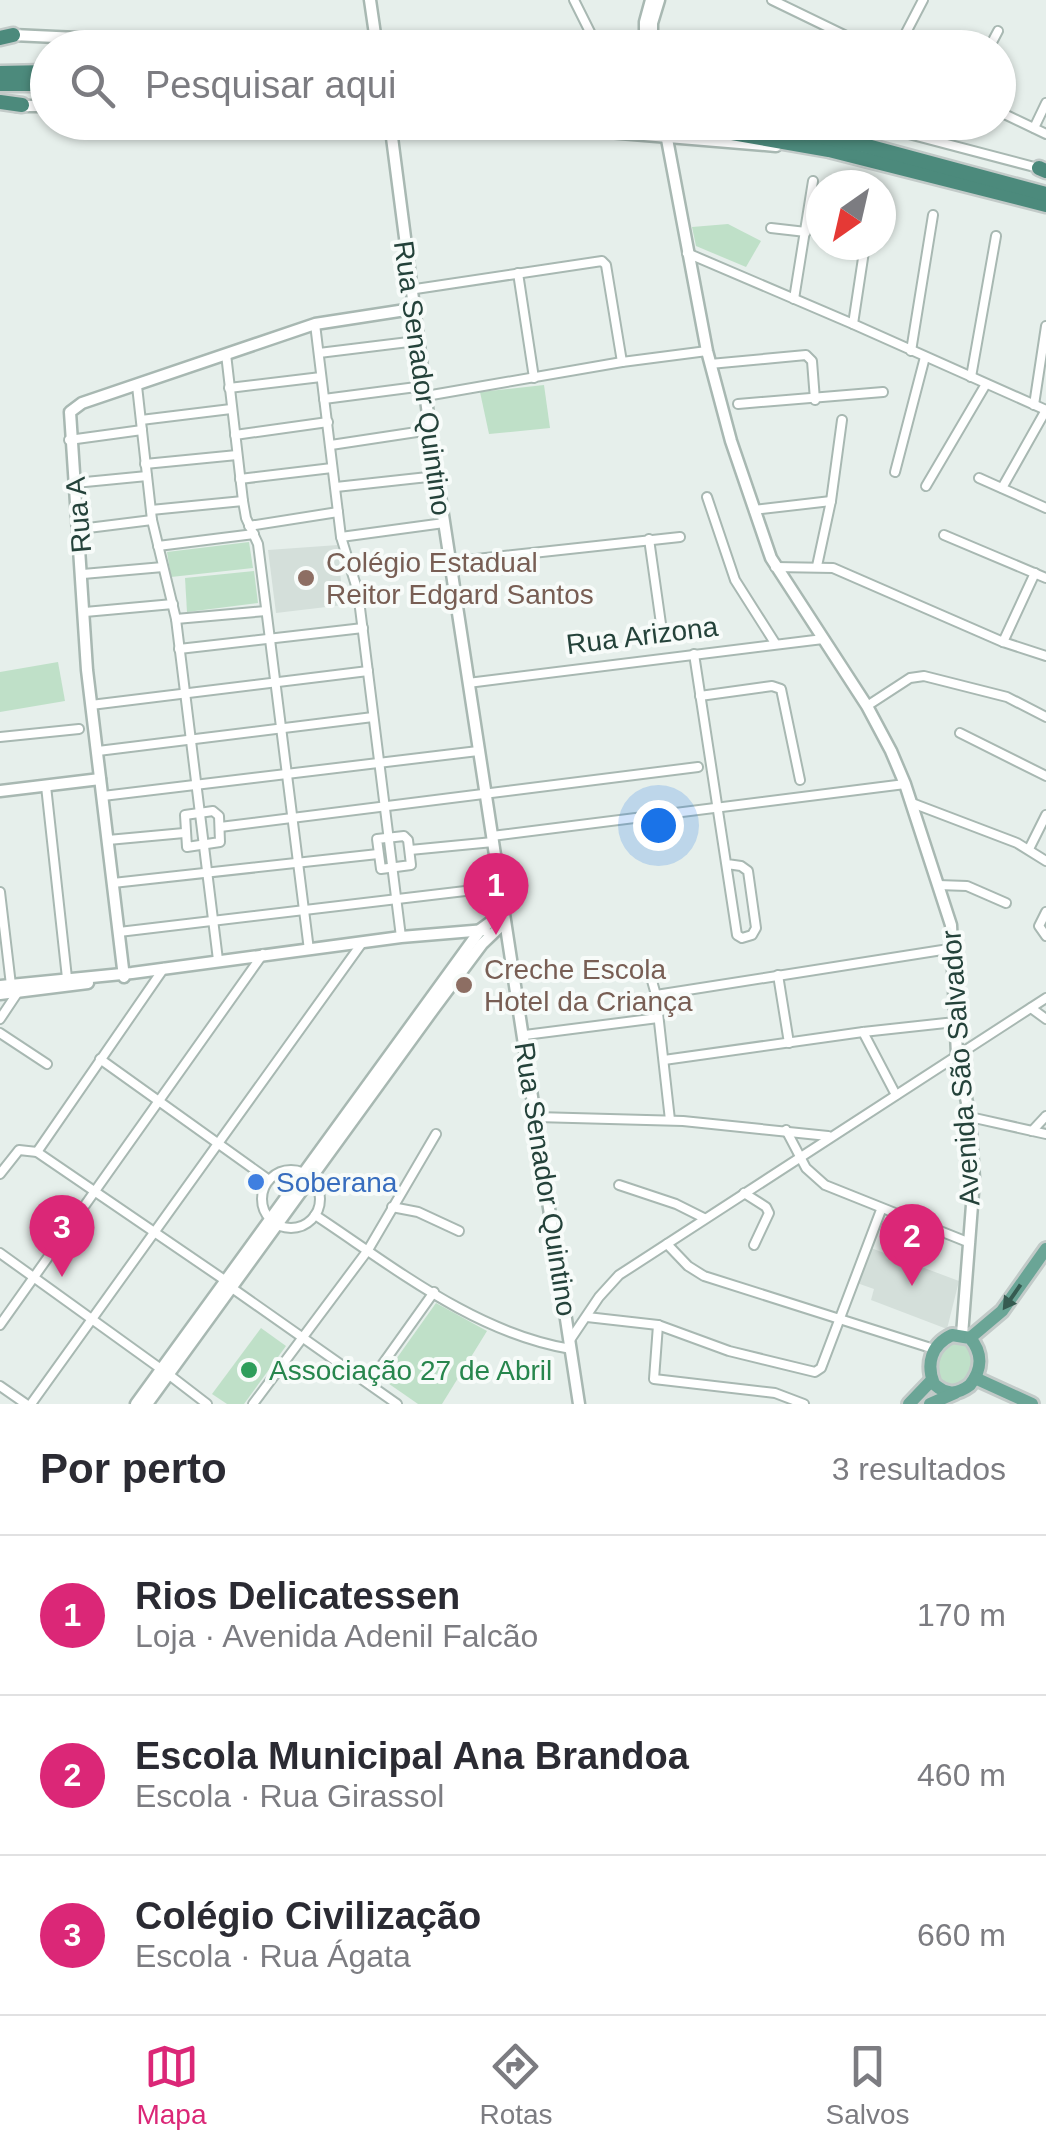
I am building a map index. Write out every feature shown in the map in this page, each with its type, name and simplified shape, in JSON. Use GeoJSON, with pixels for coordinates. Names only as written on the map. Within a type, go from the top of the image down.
{"type":"FeatureCollection","features":[{"type":"Feature","properties":{"kind":"highway"},"geometry":{"type":"LineString","coordinates":[[0,73],[30,72]]}},
{"type":"Feature","properties":{"kind":"highway"},"geometry":{"type":"LineString","coordinates":[[0,84],[30,84]]}},
{"type":"Feature","properties":{"kind":"highway"},"geometry":{"type":"LineString","coordinates":[[0,105],[22,105]]}},
{"type":"Feature","properties":{"kind":"highway"},"geometry":{"type":"LineString","coordinates":[[772,140],[829,150],[1046,205]]}},
{"type":"Feature","properties":{"kind":"highway"},"geometry":{"type":"LineString","coordinates":[[839,140],[1046,194]]}},
{"type":"Feature","properties":{"kind":"main road"},"geometry":{"type":"LineString","coordinates":[[1032,1404],[965,1391],[945,1392],[931,1381],[930,1367],[934,1349],[943,1340],[966,1336],[1002,1311],[1046,1250]]}},
{"type":"Feature","properties":{"kind":"main road"},"geometry":{"type":"LineString","coordinates":[[930,1404],[965,1391],[979,1354],[966,1336]]}},
{"type":"Feature","properties":{"kind":"main road"},"geometry":{"type":"LineString","coordinates":[[909,1404],[931,1381]]}},
{"type":"Feature","properties":{"kind":"street"},"geometry":{"type":"LineString","coordinates":[[370,0],[373,30]]}},
{"type":"Feature","properties":{"kind":"street"},"geometry":{"type":"LineString","coordinates":[[574,0],[589,30]]}},
{"type":"Feature","properties":{"kind":"street"},"geometry":{"type":"LineString","coordinates":[[646,30],[651,0]]}},
{"type":"Feature","properties":{"kind":"street"},"geometry":{"type":"LineString","coordinates":[[651,30],[659,0]]}},
{"type":"Feature","properties":{"kind":"street"},"geometry":{"type":"LineString","coordinates":[[772,0],[834,30]]}},
{"type":"Feature","properties":{"kind":"street"},"geometry":{"type":"LineString","coordinates":[[908,30],[924,0]]}},
{"type":"Feature","properties":{"kind":"street"},"geometry":{"type":"LineString","coordinates":[[4,36],[30,37]]}},
{"type":"Feature","properties":{"kind":"street"},"geometry":{"type":"LineString","coordinates":[[1034,128],[1046,103]]}},
{"type":"Feature","properties":{"kind":"street"},"geometry":{"type":"LineString","coordinates":[[22,105],[30,105]]}},
{"type":"Feature","properties":{"kind":"street"},"geometry":{"type":"LineString","coordinates":[[1016,120],[1046,134]]}},
{"type":"Feature","properties":{"kind":"street","name":"Rua Senador Quintino"},"geometry":{"type":"LineString","coordinates":[[392,140],[416,341],[579,1404]]}},
{"type":"Feature","properties":{"kind":"street","name":"Avenida São Salvador"},"geometry":{"type":"LineString","coordinates":[[667,140],[707,352],[754,510],[775,567],[867,706],[905,784],[951,926],[957,1054],[970,1117],[974,1179],[966,1336]]}},
{"type":"Feature","properties":{"kind":"street"},"geometry":{"type":"LineString","coordinates":[[682,140],[829,150]]}},
{"type":"Feature","properties":{"kind":"street"},"geometry":{"type":"LineString","coordinates":[[932,140],[1044,169]]}},
{"type":"Feature","properties":{"kind":"street"},"geometry":{"type":"LineString","coordinates":[[911,350],[933,215]]}},
{"type":"Feature","properties":{"kind":"street"},"geometry":{"type":"LineString","coordinates":[[770,228],[806,232],[794,299]]}},
{"type":"Feature","properties":{"kind":"street"},"geometry":{"type":"LineString","coordinates":[[972,377],[996,236]]}},
{"type":"Feature","properties":{"kind":"street"},"geometry":{"type":"LineString","coordinates":[[687,254],[1046,410],[1002,488]]}},
{"type":"Feature","properties":{"kind":"street"},"geometry":{"type":"LineString","coordinates":[[409,290],[602,260],[622,362]]}},
{"type":"Feature","properties":{"kind":"street"},"geometry":{"type":"LineString","coordinates":[[853,324],[863,260]]}},
{"type":"Feature","properties":{"kind":"street"},"geometry":{"type":"LineString","coordinates":[[518,272],[534,378]]}},
{"type":"Feature","properties":{"kind":"street","name":"Rua A"},"geometry":{"type":"LineString","coordinates":[[126,974],[91,705],[80,529],[68,417],[74,407],[315,324],[412,309]]}},
{"type":"Feature","properties":{"kind":"street"},"geometry":{"type":"LineString","coordinates":[[315,324],[341,537],[358,592],[401,937]]}},
{"type":"Feature","properties":{"kind":"street"},"geometry":{"type":"LineString","coordinates":[[1034,405],[1046,326]]}},
{"type":"Feature","properties":{"kind":"street"},"geometry":{"type":"LineString","coordinates":[[319,353],[416,341]]}},
{"type":"Feature","properties":{"kind":"street"},"geometry":{"type":"LineString","coordinates":[[324,399],[534,378],[707,352]]}},
{"type":"Feature","properties":{"kind":"street"},"geometry":{"type":"LineString","coordinates":[[226,354],[243,501],[258,544],[309,950]]}},
{"type":"Feature","properties":{"kind":"street"},"geometry":{"type":"LineString","coordinates":[[710,364],[806,354],[812,361],[815,400]]}},
{"type":"Feature","properties":{"kind":"street"},"geometry":{"type":"LineString","coordinates":[[895,472],[925,357]]}},
{"type":"Feature","properties":{"kind":"street"},"geometry":{"type":"LineString","coordinates":[[229,388],[322,376]]}},
{"type":"Feature","properties":{"kind":"street"},"geometry":{"type":"LineString","coordinates":[[926,486],[986,384]]}},
{"type":"Feature","properties":{"kind":"street"},"geometry":{"type":"LineString","coordinates":[[137,386],[152,515],[176,620],[218,960]]}},
{"type":"Feature","properties":{"kind":"street"},"geometry":{"type":"LineString","coordinates":[[738,404],[883,392]]}},
{"type":"Feature","properties":{"kind":"street"},"geometry":{"type":"LineString","coordinates":[[70,440],[231,409]]}},
{"type":"Feature","properties":{"kind":"street"},"geometry":{"type":"LineString","coordinates":[[817,566],[842,420]]}},
{"type":"Feature","properties":{"kind":"street"},"geometry":{"type":"LineString","coordinates":[[235,435],[328,422]]}},
{"type":"Feature","properties":{"kind":"street"},"geometry":{"type":"LineString","coordinates":[[330,445],[430,430]]}},
{"type":"Feature","properties":{"kind":"street"},"geometry":{"type":"LineString","coordinates":[[146,464],[237,455]]}},
{"type":"Feature","properties":{"kind":"street"},"geometry":{"type":"LineString","coordinates":[[240,479],[332,468]]}},
{"type":"Feature","properties":{"kind":"street"},"geometry":{"type":"LineString","coordinates":[[75,483],[146,476]]}},
{"type":"Feature","properties":{"kind":"street"},"geometry":{"type":"LineString","coordinates":[[336,487],[437,476]]}},
{"type":"Feature","properties":{"kind":"street"},"geometry":{"type":"LineString","coordinates":[[978,478],[1045,505]]}},
{"type":"Feature","properties":{"kind":"street"},"geometry":{"type":"LineString","coordinates":[[706,497],[735,580],[776,644]]}},
{"type":"Feature","properties":{"kind":"street"},"geometry":{"type":"LineString","coordinates":[[80,529],[243,501]]}},
{"type":"Feature","properties":{"kind":"street"},"geometry":{"type":"LineString","coordinates":[[754,510],[831,501]]}},
{"type":"Feature","properties":{"kind":"street"},"geometry":{"type":"LineString","coordinates":[[158,546],[338,512]]}},
{"type":"Feature","properties":{"kind":"street"},"geometry":{"type":"LineString","coordinates":[[341,537],[444,523]]}},
{"type":"Feature","properties":{"kind":"street"},"geometry":{"type":"LineString","coordinates":[[944,535],[1046,578]]}},
{"type":"Feature","properties":{"kind":"street"},"geometry":{"type":"LineString","coordinates":[[449,562],[680,537]]}},
{"type":"Feature","properties":{"kind":"street"},"geometry":{"type":"LineString","coordinates":[[650,539],[663,638]]}},
{"type":"Feature","properties":{"kind":"street"},"geometry":{"type":"LineString","coordinates":[[775,567],[817,566],[844,572],[1003,642],[1046,656]]}},
{"type":"Feature","properties":{"kind":"street"},"geometry":{"type":"LineString","coordinates":[[83,574],[163,567]]}},
{"type":"Feature","properties":{"kind":"street"},"geometry":{"type":"LineString","coordinates":[[1003,642],[1035,573]]}},
{"type":"Feature","properties":{"kind":"street"},"geometry":{"type":"LineString","coordinates":[[85,612],[173,604]]}},
{"type":"Feature","properties":{"kind":"street"},"geometry":{"type":"LineString","coordinates":[[176,620],[266,611]]}},
{"type":"Feature","properties":{"kind":"street"},"geometry":{"type":"LineString","coordinates":[[179,649],[362,628]]}},
{"type":"Feature","properties":{"kind":"street","name":"Rua Arizona"},"geometry":{"type":"LineString","coordinates":[[468,683],[823,639]]}},
{"type":"Feature","properties":{"kind":"street"},"geometry":{"type":"LineString","coordinates":[[694,654],[737,935],[742,938],[756,930],[748,871],[727,864]]}},
{"type":"Feature","properties":{"kind":"street"},"geometry":{"type":"LineString","coordinates":[[91,705],[368,672]]}},
{"type":"Feature","properties":{"kind":"street"},"geometry":{"type":"LineString","coordinates":[[867,706],[910,678],[924,676],[1008,697],[1046,718]]}},
{"type":"Feature","properties":{"kind":"street"},"geometry":{"type":"LineString","coordinates":[[700,696],[772,686],[781,689],[800,780]]}},
{"type":"Feature","properties":{"kind":"street"},"geometry":{"type":"LineString","coordinates":[[98,751],[374,717]]}},
{"type":"Feature","properties":{"kind":"street"},"geometry":{"type":"LineString","coordinates":[[0,737],[79,729]]}},
{"type":"Feature","properties":{"kind":"street"},"geometry":{"type":"LineString","coordinates":[[960,733],[1046,776]]}},
{"type":"Feature","properties":{"kind":"street"},"geometry":{"type":"LineString","coordinates":[[103,796],[478,751]]}},
{"type":"Feature","properties":{"kind":"street"},"geometry":{"type":"LineString","coordinates":[[220,827],[698,767]]}},
{"type":"Feature","properties":{"kind":"street"},"geometry":{"type":"LineString","coordinates":[[0,791],[100,779]]}},
{"type":"Feature","properties":{"kind":"street"},"geometry":{"type":"LineString","coordinates":[[412,850],[905,784]]}},
{"type":"Feature","properties":{"kind":"street"},"geometry":{"type":"LineString","coordinates":[[46,786],[67,978]]}},
{"type":"Feature","properties":{"kind":"street"},"geometry":{"type":"LineString","coordinates":[[912,804],[1029,849],[1046,861]]}},
{"type":"Feature","properties":{"kind":"street"},"geometry":{"type":"LineString","coordinates":[[198,812],[216,812],[220,842],[187,847],[185,815],[198,812]]}},
{"type":"Feature","properties":{"kind":"street"},"geometry":{"type":"LineString","coordinates":[[1029,849],[1046,815]]}},
{"type":"Feature","properties":{"kind":"street"},"geometry":{"type":"LineString","coordinates":[[108,840],[184,832]]}},
{"type":"Feature","properties":{"kind":"street"},"geometry":{"type":"LineString","coordinates":[[388,836],[406,837],[412,850],[411,865],[380,868],[377,839],[388,836]]}},
{"type":"Feature","properties":{"kind":"street"},"geometry":{"type":"LineString","coordinates":[[113,883],[378,854]]}},
{"type":"Feature","properties":{"kind":"street"},"geometry":{"type":"LineString","coordinates":[[938,885],[967,886],[1006,903]]}},
{"type":"Feature","properties":{"kind":"street"},"geometry":{"type":"LineString","coordinates":[[118,932],[499,887]]}},
{"type":"Feature","properties":{"kind":"street"},"geometry":{"type":"LineString","coordinates":[[0,892],[10,988],[0,1019]]}},
{"type":"Feature","properties":{"kind":"street"},"geometry":{"type":"LineString","coordinates":[[1046,912],[1039,926],[1046,936]]}},
{"type":"Feature","properties":{"kind":"street"},"geometry":{"type":"LineString","coordinates":[[432,1004],[466,950],[504,917]]}},
{"type":"Feature","properties":{"kind":"street"},"geometry":{"type":"LineString","coordinates":[[10,988],[401,937],[488,930]]}},
{"type":"Feature","properties":{"kind":"street"},"geometry":{"type":"LineString","coordinates":[[143,1402],[488,930]]}},
{"type":"Feature","properties":{"kind":"street"},"geometry":{"type":"LineString","coordinates":[[421,935],[461,938],[466,950]]}},
{"type":"Feature","properties":{"kind":"street"},"geometry":{"type":"LineString","coordinates":[[0,1386],[28,1404],[362,943]]}},
{"type":"Feature","properties":{"kind":"street"},"geometry":{"type":"LineString","coordinates":[[656,995],[954,948]]}},
{"type":"Feature","properties":{"kind":"street"},"geometry":{"type":"LineString","coordinates":[[0,1325],[264,954]]}},
{"type":"Feature","properties":{"kind":"street"},"geometry":{"type":"LineString","coordinates":[[647,963],[656,995],[670,1120]]}},
{"type":"Feature","properties":{"kind":"street"},"geometry":{"type":"LineString","coordinates":[[37,1152],[164,968]]}},
{"type":"Feature","properties":{"kind":"street"},"geometry":{"type":"LineString","coordinates":[[0,994],[10,988],[67,978],[126,974]]}},
{"type":"Feature","properties":{"kind":"street"},"geometry":{"type":"LineString","coordinates":[[778,975],[789,1044]]}},
{"type":"Feature","properties":{"kind":"street"},"geometry":{"type":"LineString","coordinates":[[315,1215],[434,1292],[508,1334],[571,1344],[610,1282],[828,1136],[1046,998]]}},
{"type":"Feature","properties":{"kind":"street"},"geometry":{"type":"LineString","coordinates":[[1031,1008],[1046,1019]]}},
{"type":"Feature","properties":{"kind":"street"},"geometry":{"type":"LineString","coordinates":[[524,1035],[658,1018]]}},
{"type":"Feature","properties":{"kind":"street"},"geometry":{"type":"LineString","coordinates":[[664,1060],[955,1022]]}},
{"type":"Feature","properties":{"kind":"street"},"geometry":{"type":"LineString","coordinates":[[863,1032],[896,1094]]}},
{"type":"Feature","properties":{"kind":"street"},"geometry":{"type":"LineString","coordinates":[[0,1033],[47,1064]]}},
{"type":"Feature","properties":{"kind":"street"},"geometry":{"type":"LineString","coordinates":[[100,1059],[268,1180]]}},
{"type":"Feature","properties":{"kind":"street"},"geometry":{"type":"LineString","coordinates":[[1032,1131],[1046,1116]]}},
{"type":"Feature","properties":{"kind":"street"},"geometry":{"type":"LineString","coordinates":[[970,1117],[1046,1134]]}},
{"type":"Feature","properties":{"kind":"street"},"geometry":{"type":"LineString","coordinates":[[536,1118],[670,1120],[828,1136]]}},
{"type":"Feature","properties":{"kind":"street"},"geometry":{"type":"LineString","coordinates":[[786,1130],[806,1168],[825,1185],[880,1210],[970,1242]]}},
{"type":"Feature","properties":{"kind":"street"},"geometry":{"type":"LineString","coordinates":[[253,1404],[368,1250],[436,1134]]}},
{"type":"Feature","properties":{"kind":"street"},"geometry":{"type":"LineString","coordinates":[[0,1174],[20,1149],[37,1152],[397,1404]]}},
{"type":"Feature","properties":{"kind":"street"},"geometry":{"type":"LineString","coordinates":[[284,1170],[307,1175],[320,1196],[315,1215],[298,1227],[274,1222],[262,1204],[268,1180],[284,1170]]}},
{"type":"Feature","properties":{"kind":"street"},"geometry":{"type":"LineString","coordinates":[[619,1184],[704,1218]]}},
{"type":"Feature","properties":{"kind":"street"},"geometry":{"type":"LineString","coordinates":[[744,1193],[766,1206],[769,1213],[754,1246]]}},
{"type":"Feature","properties":{"kind":"street"},"geometry":{"type":"LineString","coordinates":[[392,1207],[418,1212],[460,1231]]}},
{"type":"Feature","properties":{"kind":"street"},"geometry":{"type":"LineString","coordinates":[[586,1316],[658,1325],[810,1372],[822,1368],[880,1210]]}},
{"type":"Feature","properties":{"kind":"street"},"geometry":{"type":"LineString","coordinates":[[667,1244],[704,1276],[934,1349]]}},
{"type":"Feature","properties":{"kind":"street"},"geometry":{"type":"LineString","coordinates":[[0,1252],[207,1404]]}},
{"type":"Feature","properties":{"kind":"street"},"geometry":{"type":"LineString","coordinates":[[369,1383],[434,1292]]}},
{"type":"Feature","properties":{"kind":"street"},"geometry":{"type":"LineString","coordinates":[[658,1325],[654,1379],[774,1393],[804,1404]]}},
{"type":"Feature","properties":{"kind":"shaded area","name":"Colégio Estadual Reitor Edgard Santos"},"geometry":{"type":"Polygon","coordinates":[[[338,545],[343,605],[276,613],[268,550],[338,545]]]}},
{"type":"Feature","properties":{"kind":"shaded area"},"geometry":{"type":"Polygon","coordinates":[[[871,1248],[959,1281],[947,1329],[871,1300],[874,1289],[857,1283],[871,1248]]]}},
{"type":"Feature","properties":{"kind":"green space"},"geometry":{"type":"Polygon","coordinates":[[[728,224],[761,241],[746,267],[696,246],[692,227],[728,224]]]}},
{"type":"Feature","properties":{"kind":"green space"},"geometry":{"type":"Polygon","coordinates":[[[544,385],[550,428],[489,434],[480,392],[544,385]]]}},
{"type":"Feature","properties":{"kind":"green space"},"geometry":{"type":"Polygon","coordinates":[[[249,542],[253,568],[171,577],[167,552],[249,542]]]}},
{"type":"Feature","properties":{"kind":"green space"},"geometry":{"type":"Polygon","coordinates":[[[254,571],[258,603],[187,612],[185,578],[254,571]]]}},
{"type":"Feature","properties":{"kind":"green space"},"geometry":{"type":"Polygon","coordinates":[[[58,662],[65,701],[0,712],[0,672],[58,662]]]}},
{"type":"Feature","properties":{"kind":"green space"},"geometry":{"type":"Polygon","coordinates":[[[436,1303],[487,1331],[442,1404],[418,1404],[382,1379],[436,1303]]]}},
{"type":"Feature","properties":{"kind":"green space","name":"Associação 27 de Abril"},"geometry":{"type":"Polygon","coordinates":[[[261,1328],[286,1346],[244,1404],[227,1404],[212,1394],[261,1328]]]}},
{"type":"Feature","properties":{"kind":"green space"},"geometry":{"type":"Polygon","coordinates":[[[949,1339],[964,1340],[975,1353],[971,1374],[956,1389],[944,1387],[933,1371],[937,1352],[949,1339]]]}},
{"type":"Feature","properties":{"kind":"place","name":"Colégio Estadual Reitor Edgard Santos"},"geometry":{"type":"Point","coordinates":[306,578]}},
{"type":"Feature","properties":{"kind":"place","name":"Rios Delicatessen"},"geometry":{"type":"Point","coordinates":[496,935]}},
{"type":"Feature","properties":{"kind":"place","name":"Creche Escola Hotel da Criança"},"geometry":{"type":"Point","coordinates":[464,985]}},
{"type":"Feature","properties":{"kind":"place","name":"Soberana"},"geometry":{"type":"Point","coordinates":[256,1182]}},
{"type":"Feature","properties":{"kind":"place","name":"Colégio Civilização"},"geometry":{"type":"Point","coordinates":[62,1277]}},
{"type":"Feature","properties":{"kind":"place","name":"Escola Municipal Ana Brandoa"},"geometry":{"type":"Point","coordinates":[912,1286]}},
{"type":"Feature","properties":{"kind":"place","name":"Associação 27 de Abril"},"geometry":{"type":"Point","coordinates":[249,1370]}}]}
